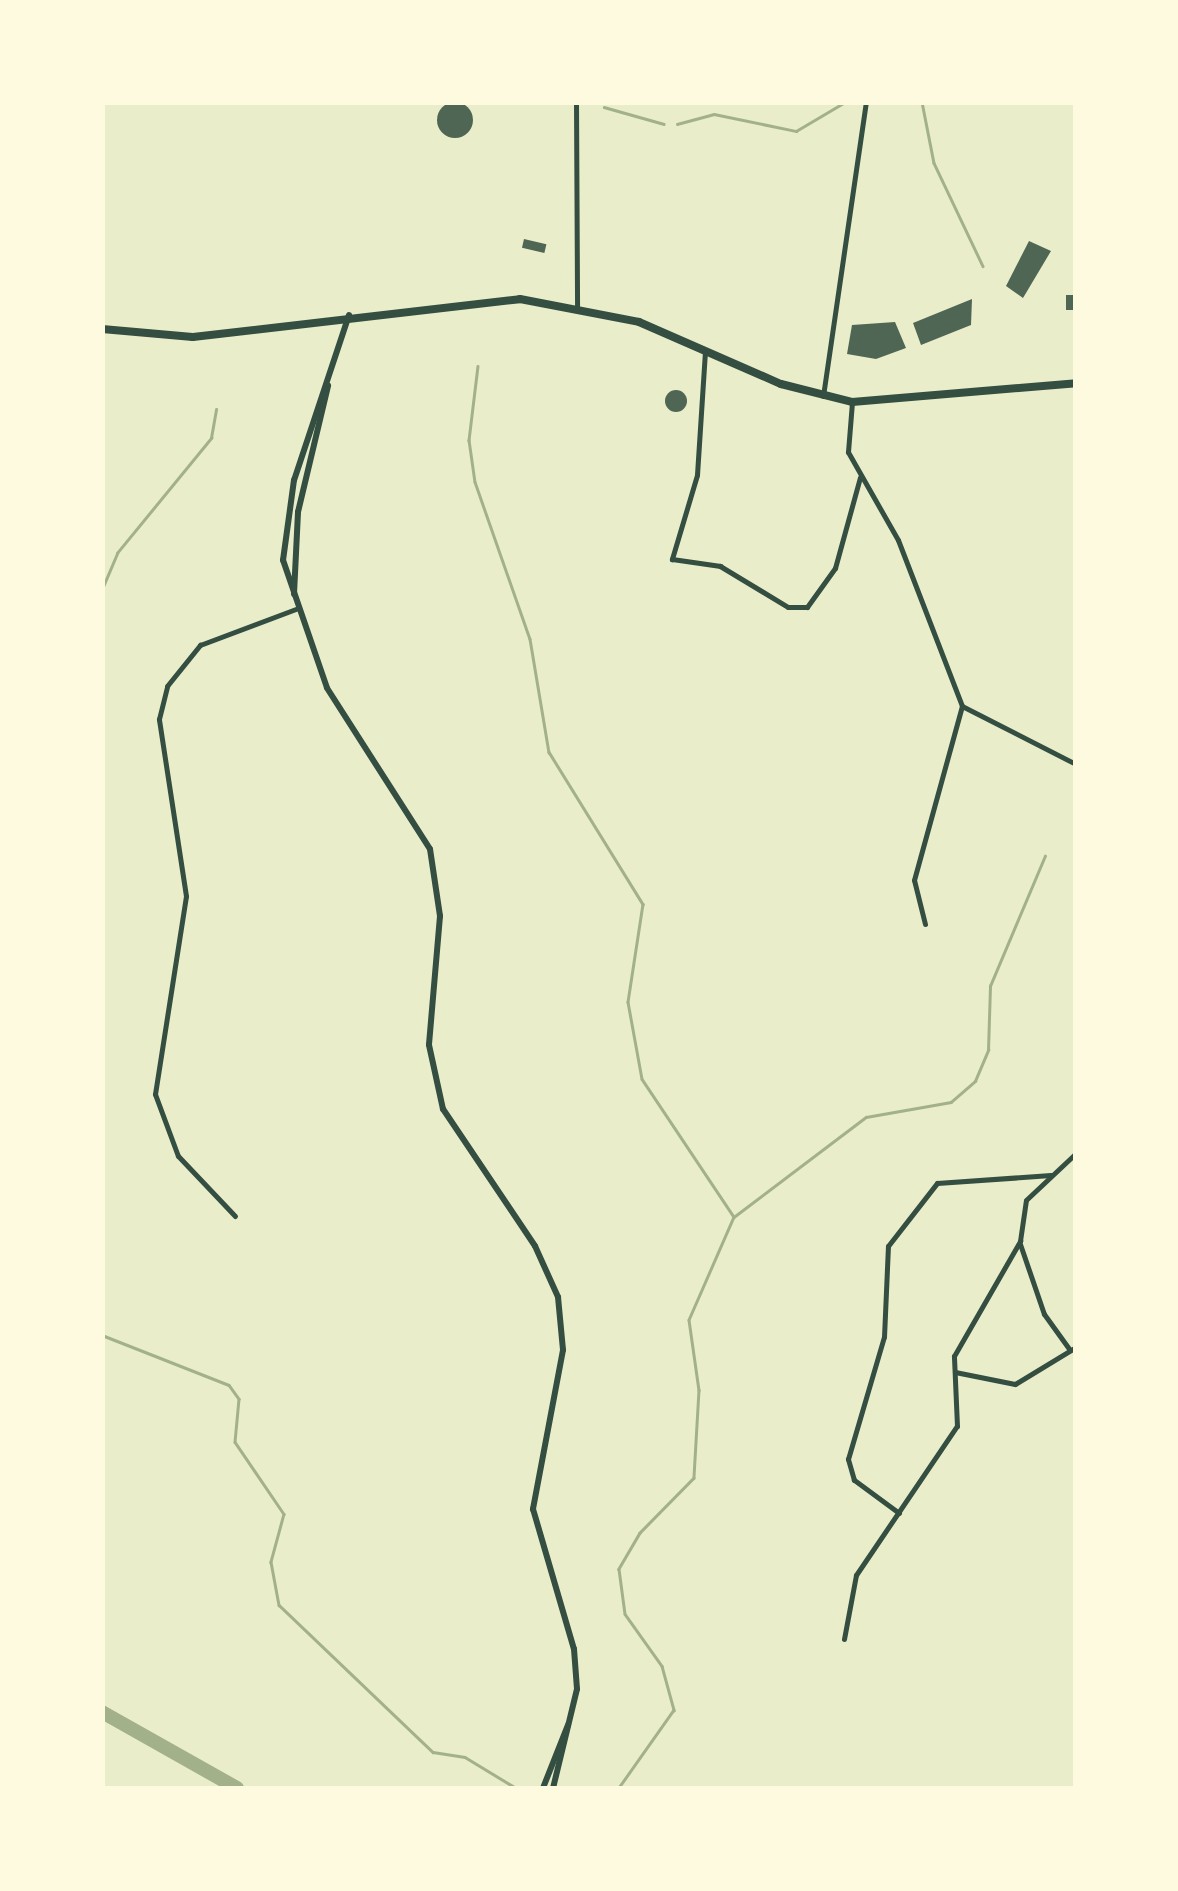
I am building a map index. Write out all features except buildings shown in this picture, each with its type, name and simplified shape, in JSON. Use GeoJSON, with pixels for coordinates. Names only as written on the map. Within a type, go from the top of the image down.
{"type":"FeatureCollection","features":[{"type":"Feature","properties":{"kind":"main road"},"geometry":{"type":"LineString","coordinates":[[102,329],[194,337],[468,299],[578,306],[823,398],[852,402],[1076,383]]}},
{"type":"Feature","properties":{"kind":"street"},"geometry":{"type":"LineString","coordinates":[[576,102],[578,306]]}},
{"type":"Feature","properties":{"kind":"street"},"geometry":{"type":"LineString","coordinates":[[823,398],[866,102]]}},
{"type":"Feature","properties":{"kind":"street"},"geometry":{"type":"LineString","coordinates":[[348,315],[286,515],[294,596],[327,688],[430,849],[440,916],[429,1045],[442,1109],[535,1246],[558,1298],[563,1350],[533,1509],[574,1649],[570,1743],[553,1788]]}},
{"type":"Feature","properties":{"kind":"street"},"geometry":{"type":"LineString","coordinates":[[705,351],[695,488],[672,559],[720,566],[772,599],[807,607],[835,568],[860,477]]}},
{"type":"Feature","properties":{"kind":"street"},"geometry":{"type":"LineString","coordinates":[[294,596],[298,517],[328,385]]}},
{"type":"Feature","properties":{"kind":"street"},"geometry":{"type":"LineString","coordinates":[[852,402],[846,441],[860,477],[898,540],[962,706],[914,880],[925,924]]}},
{"type":"Feature","properties":{"kind":"street"},"geometry":{"type":"LineString","coordinates":[[286,515],[298,517]]}},
{"type":"Feature","properties":{"kind":"street"},"geometry":{"type":"LineString","coordinates":[[235,1216],[178,1156],[155,1094],[186,896],[158,719],[176,670],[200,645],[296,608]]}},
{"type":"Feature","properties":{"kind":"street"},"geometry":{"type":"LineString","coordinates":[[962,706],[1076,764]]}},
{"type":"Feature","properties":{"kind":"street"},"geometry":{"type":"LineString","coordinates":[[844,1639],[856,1575],[957,1426],[957,1347],[1020,1241],[1026,1200],[1076,1153]]}},
{"type":"Feature","properties":{"kind":"street"},"geometry":{"type":"LineString","coordinates":[[899,1512],[854,1480],[848,1459],[884,1337],[888,1246],[937,1183],[1051,1175]]}},
{"type":"Feature","properties":{"kind":"street"},"geometry":{"type":"LineString","coordinates":[[954,1372],[1015,1384],[1073,1349],[1038,1302],[1020,1241]]}},
{"type":"Feature","properties":{"kind":"street"},"geometry":{"type":"LineString","coordinates":[[543,1788],[572,1719]]}},
{"type":"Feature","properties":{"kind":"waterway"},"geometry":{"type":"LineString","coordinates":[[677,124],[714,114],[796,131],[845,102]]}},
{"type":"Feature","properties":{"kind":"waterway"},"geometry":{"type":"LineString","coordinates":[[922,102],[934,163],[983,266]]}},
{"type":"Feature","properties":{"kind":"waterway"},"geometry":{"type":"LineString","coordinates":[[604,107],[664,124]]}},
{"type":"Feature","properties":{"kind":"waterway"},"geometry":{"type":"LineString","coordinates":[[478,366],[469,440],[475,482],[530,639],[549,752],[643,904],[628,1002],[642,1079],[734,1217],[689,1320],[699,1390],[694,1478],[640,1533],[619,1569],[625,1614],[662,1666],[674,1710],[619,1788]]}},
{"type":"Feature","properties":{"kind":"waterway"},"geometry":{"type":"LineString","coordinates":[[102,589],[117,553],[211,438],[216,409]]}},
{"type":"Feature","properties":{"kind":"waterway"},"geometry":{"type":"LineString","coordinates":[[735,1216],[866,1117],[951,1102],[975,1081],[988,1050],[990,986],[1045,856]]}},
{"type":"Feature","properties":{"kind":"waterway"},"geometry":{"type":"LineString","coordinates":[[102,1335],[229,1385],[239,1399],[235,1442],[284,1514],[271,1562],[279,1605],[433,1752],[465,1757],[516,1788]]}},
{"type":"Feature","properties":{"kind":"waterway"},"geometry":{"type":"LineString","coordinates":[[102,1712],[237,1788]]}}]}
